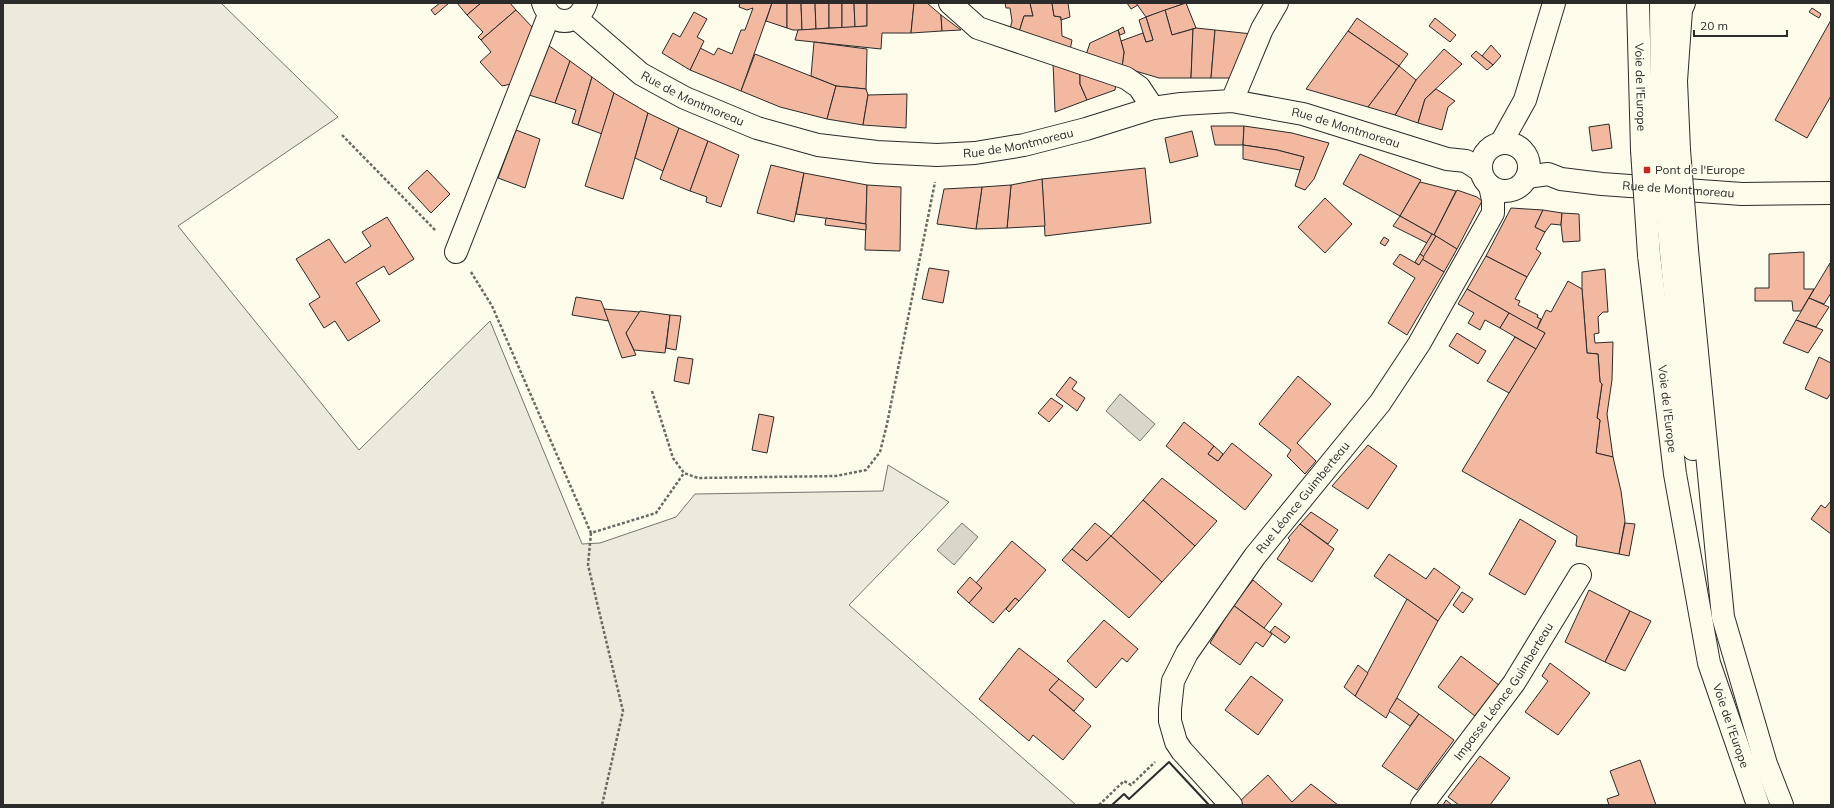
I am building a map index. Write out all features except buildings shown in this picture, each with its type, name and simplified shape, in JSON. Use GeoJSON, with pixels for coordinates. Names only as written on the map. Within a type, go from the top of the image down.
{"type":"FeatureCollection","features":[{"type":"Feature","properties":{"kind":"main road"},"geometry":{"type":"LineString","coordinates":[[950,3],[978,28],[1126,78],[1139,87],[1153,108]]}},
{"type":"Feature","properties":{"kind":"main road"},"geometry":{"type":"LineString","coordinates":[[1232,101],[1262,28],[1276,3]]}},
{"type":"Feature","properties":{"kind":"main road"},"geometry":{"type":"LineString","coordinates":[[1501,143],[1516,145],[1522,149],[1529,162],[1527,176],[1524,183],[1511,191],[1496,190],[1486,178],[1481,164],[1488,150],[1501,143],[1525,100],[1554,3]]}},
{"type":"Feature","properties":{"kind":"main road","name":"Voie de l'Europe"},"geometry":{"type":"LineString","coordinates":[[1638,3],[1661,151],[1679,251],[1689,430],[1723,618],[1766,764],[1782,805]]}},
{"type":"Feature","properties":{"kind":"main road"},"geometry":{"type":"LineString","coordinates":[[1661,3],[1661,151]]}},
{"type":"Feature","properties":{"kind":"main road"},"geometry":{"type":"LineString","coordinates":[[1661,151],[1676,81],[1681,10],[1684,3]]}},
{"type":"Feature","properties":{"kind":"main road"},"geometry":{"type":"LineString","coordinates":[[456,252],[546,9]]}},
{"type":"Feature","properties":{"kind":"main road","name":"Rue de Montmoreau"},"geometry":{"type":"LineString","coordinates":[[546,9],[562,21],[569,21],[581,10],[641,74],[685,98],[749,125],[818,145],[877,152],[937,155],[975,153],[1024,145],[1086,129],[1153,108],[1181,104],[1232,101],[1303,114],[1447,159],[1466,161],[1486,178]]}},
{"type":"Feature","properties":{"kind":"main road","name":"Voie de l'Europe"},"geometry":{"type":"LineString","coordinates":[[1661,151],[1649,255],[1675,474],[1709,663],[1758,805]]}},
{"type":"Feature","properties":{"kind":"main road","name":"Rue de Montmoreau"},"geometry":{"type":"LineString","coordinates":[[1527,176],[1548,174],[1561,179],[1602,184],[1742,194],[1831,194]]}},
{"type":"Feature","properties":{"kind":"main road","name":"Rue Léonce Guimberteau"},"geometry":{"type":"LineString","coordinates":[[1231,805],[1182,751],[1176,742],[1170,721],[1173,681],[1187,653],[1255,556],[1356,435],[1406,364],[1493,213],[1493,200],[1486,178]]}},
{"type":"Feature","properties":{"kind":"main road","name":"Impasse Léonce Guimberteau"},"geometry":{"type":"LineString","coordinates":[[1422,805],[1514,683],[1580,574]]}},
{"type":"Feature","properties":{"kind":"path"},"geometry":{"type":"LineString","coordinates":[[342,136],[463,258],[492,306],[591,533],[588,565],[623,711],[602,805]]}},
{"type":"Feature","properties":{"kind":"path"},"geometry":{"type":"LineString","coordinates":[[652,391],[673,458],[684,473],[698,478],[836,476],[866,470],[880,452],[887,424],[935,182],[937,155]]}},
{"type":"Feature","properties":{"kind":"path"},"geometry":{"type":"LineString","coordinates":[[591,533],[656,513],[684,473]]}},
{"type":"Feature","properties":{"kind":"path"},"geometry":{"type":"LineString","coordinates":[[1099,805],[1124,781],[1131,785],[1176,742]]}},
{"type":"Feature","properties":{"kind":"shaded area"},"geometry":{"type":"Polygon","coordinates":[[[3,3],[221,3],[338,117],[178,226],[359,450],[490,321],[582,544],[600,543],[676,517],[695,494],[883,491],[888,465],[949,502],[849,605],[1076,805],[3,805],[3,3]]]}},
{"type":"Feature","properties":{"kind":"shaded area"},"geometry":{"type":"Polygon","coordinates":[[[1120,394],[1155,424],[1140,441],[1106,411],[1120,394]]]}},
{"type":"Feature","properties":{"kind":"shaded area"},"geometry":{"type":"Polygon","coordinates":[[[962,523],[978,537],[954,565],[937,550],[962,523]]]}},
{"type":"Feature","properties":{"kind":"wall"},"geometry":{"type":"LineString","coordinates":[[1112,805],[1124,794],[1129,799],[1169,762],[1209,805]]}},
{"type":"Feature","properties":{"kind":"place","name":"Pont de l'Europe"},"geometry":{"type":"Point","coordinates":[1647,170]}}]}
